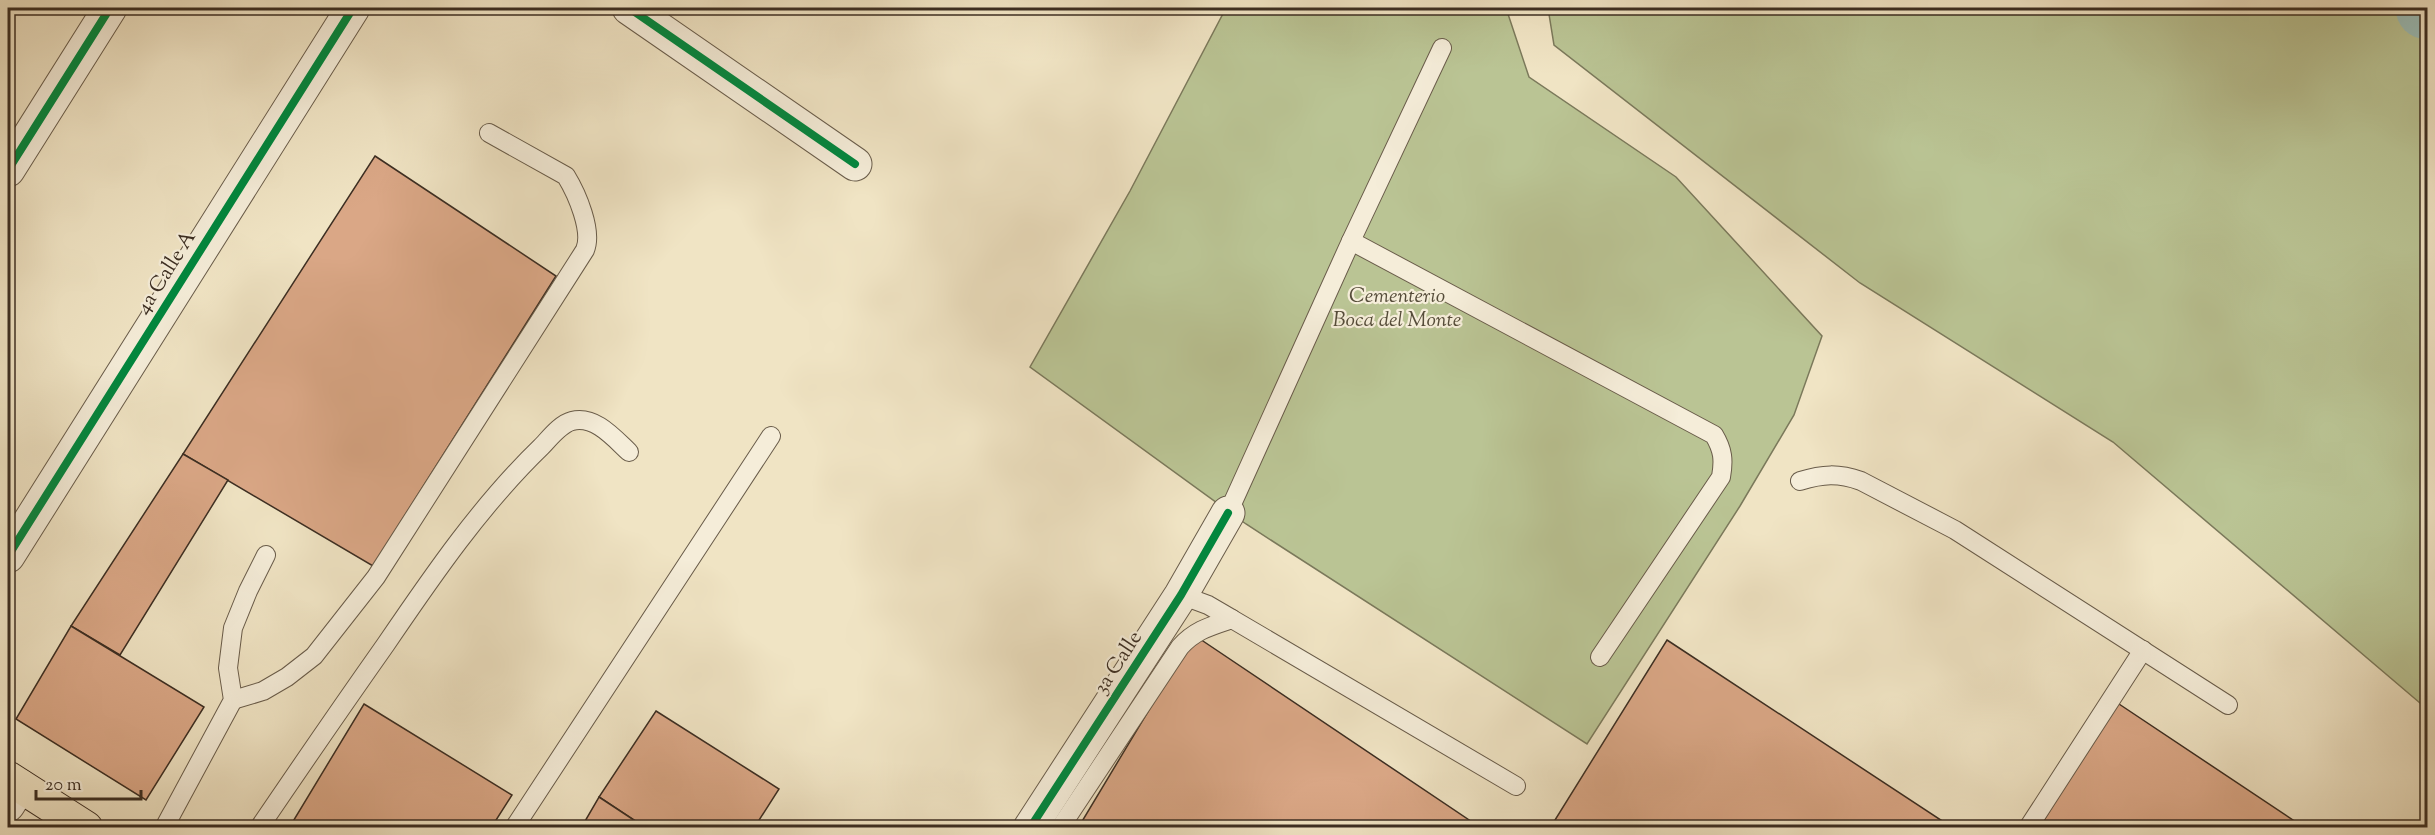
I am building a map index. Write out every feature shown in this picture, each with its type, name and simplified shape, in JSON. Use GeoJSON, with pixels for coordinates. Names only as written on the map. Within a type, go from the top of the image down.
{"type":"FeatureCollection","features":[{"type":"Feature","properties":{"kind":"main road"},"geometry":{"type":"LineString","coordinates":[[12,789],[86,828]]}},
{"type":"Feature","properties":{"kind":"street"},"geometry":{"type":"LineString","coordinates":[[8,170],[110,8]]}},
{"type":"Feature","properties":{"kind":"street","name":"4a Calle A"},"geometry":{"type":"LineString","coordinates":[[8,556],[353,8]]}},
{"type":"Feature","properties":{"kind":"street"},"geometry":{"type":"LineString","coordinates":[[629,8],[855,164]]}},
{"type":"Feature","properties":{"kind":"street","name":"3a Calle"},"geometry":{"type":"LineString","coordinates":[[1030,828],[1181,595],[1228,513]]}},
{"type":"Feature","properties":{"kind":"lane"},"geometry":{"type":"LineString","coordinates":[[1228,513],[1351,241],[1442,48]]}},
{"type":"Feature","properties":{"kind":"lane"},"geometry":{"type":"LineString","coordinates":[[233,700],[271,686],[314,656],[376,577],[585,250],[587,231],[573,188],[566,176],[489,133]]}},
{"type":"Feature","properties":{"kind":"lane"},"geometry":{"type":"LineString","coordinates":[[1351,241],[1713,435],[1721,448],[1724,462],[1721,477],[1600,657]]}},
{"type":"Feature","properties":{"kind":"lane"},"geometry":{"type":"LineString","coordinates":[[259,828],[439,566],[501,489],[533,455],[565,424],[582,420],[602,427],[629,452]]}},
{"type":"Feature","properties":{"kind":"lane"},"geometry":{"type":"LineString","coordinates":[[514,828],[771,436]]}},
{"type":"Feature","properties":{"kind":"lane"},"geometry":{"type":"LineString","coordinates":[[1800,481],[1830,474],[1845,475],[1955,530],[2228,705]]}},
{"type":"Feature","properties":{"kind":"lane"},"geometry":{"type":"LineString","coordinates":[[164,828],[233,700],[228,668],[233,628],[266,555]]}},
{"type":"Feature","properties":{"kind":"lane"},"geometry":{"type":"LineString","coordinates":[[1181,595],[1208,605],[1516,786]]}},
{"type":"Feature","properties":{"kind":"lane"},"geometry":{"type":"LineString","coordinates":[[1060,828],[1180,647],[1190,636],[1200,630],[1232,619]]}},
{"type":"Feature","properties":{"kind":"lane"},"geometry":{"type":"LineString","coordinates":[[2028,828],[2143,650]]}},
{"type":"Feature","properties":{"kind":"green space","name":"Cementerio Boca del Monte"},"geometry":{"type":"Polygon","coordinates":[[[1226,8],[1506,8],[1529,77],[1676,177],[1822,336],[1794,415],[1740,506],[1587,744],[1246,524],[1030,367],[1130,191],[1226,8]]]}},
{"type":"Feature","properties":{"kind":"green space"},"geometry":{"type":"Polygon","coordinates":[[[1548,8],[2427,8],[2427,709],[2113,442],[1860,283],[1554,45],[1548,8]]]}},
{"type":"Feature","properties":{"kind":"building"},"geometry":{"type":"Polygon","coordinates":[[[375,156],[556,276],[373,566],[183,454],[375,156]]]}},
{"type":"Feature","properties":{"kind":"building"},"geometry":{"type":"Polygon","coordinates":[[[183,454],[228,480],[120,655],[71,626],[183,454]]]}},
{"type":"Feature","properties":{"kind":"building"},"geometry":{"type":"Polygon","coordinates":[[[71,626],[204,707],[146,800],[16,719],[71,626]]]}},
{"type":"Feature","properties":{"kind":"building"},"geometry":{"type":"Polygon","coordinates":[[[1194,635],[1481,828],[1078,828],[1194,635]]]}},
{"type":"Feature","properties":{"kind":"building"},"geometry":{"type":"Polygon","coordinates":[[[1667,640],[1953,828],[1550,828],[1667,640]]]}},
{"type":"Feature","properties":{"kind":"building"},"geometry":{"type":"Polygon","coordinates":[[[2116,702],[2305,828],[2039,828],[2116,702]]]}},
{"type":"Feature","properties":{"kind":"building"},"geometry":{"type":"Polygon","coordinates":[[[364,704],[512,795],[491,828],[289,828],[364,704]]]}},
{"type":"Feature","properties":{"kind":"building"},"geometry":{"type":"Polygon","coordinates":[[[656,711],[779,789],[754,828],[646,828],[599,797],[656,711]]]}},
{"type":"Feature","properties":{"kind":"building"},"geometry":{"type":"Polygon","coordinates":[[[599,797],[646,828],[581,828],[599,797]]]}},
{"type":"Feature","properties":{"kind":"cycle path"},"geometry":{"type":"LineString","coordinates":[[8,170],[110,8]]}},
{"type":"Feature","properties":{"kind":"cycle path"},"geometry":{"type":"LineString","coordinates":[[8,556],[353,8]]}},
{"type":"Feature","properties":{"kind":"cycle path"},"geometry":{"type":"LineString","coordinates":[[629,8],[855,164]]}},
{"type":"Feature","properties":{"kind":"cycle path"},"geometry":{"type":"LineString","coordinates":[[1030,828],[1181,595],[1228,513]]}}]}
